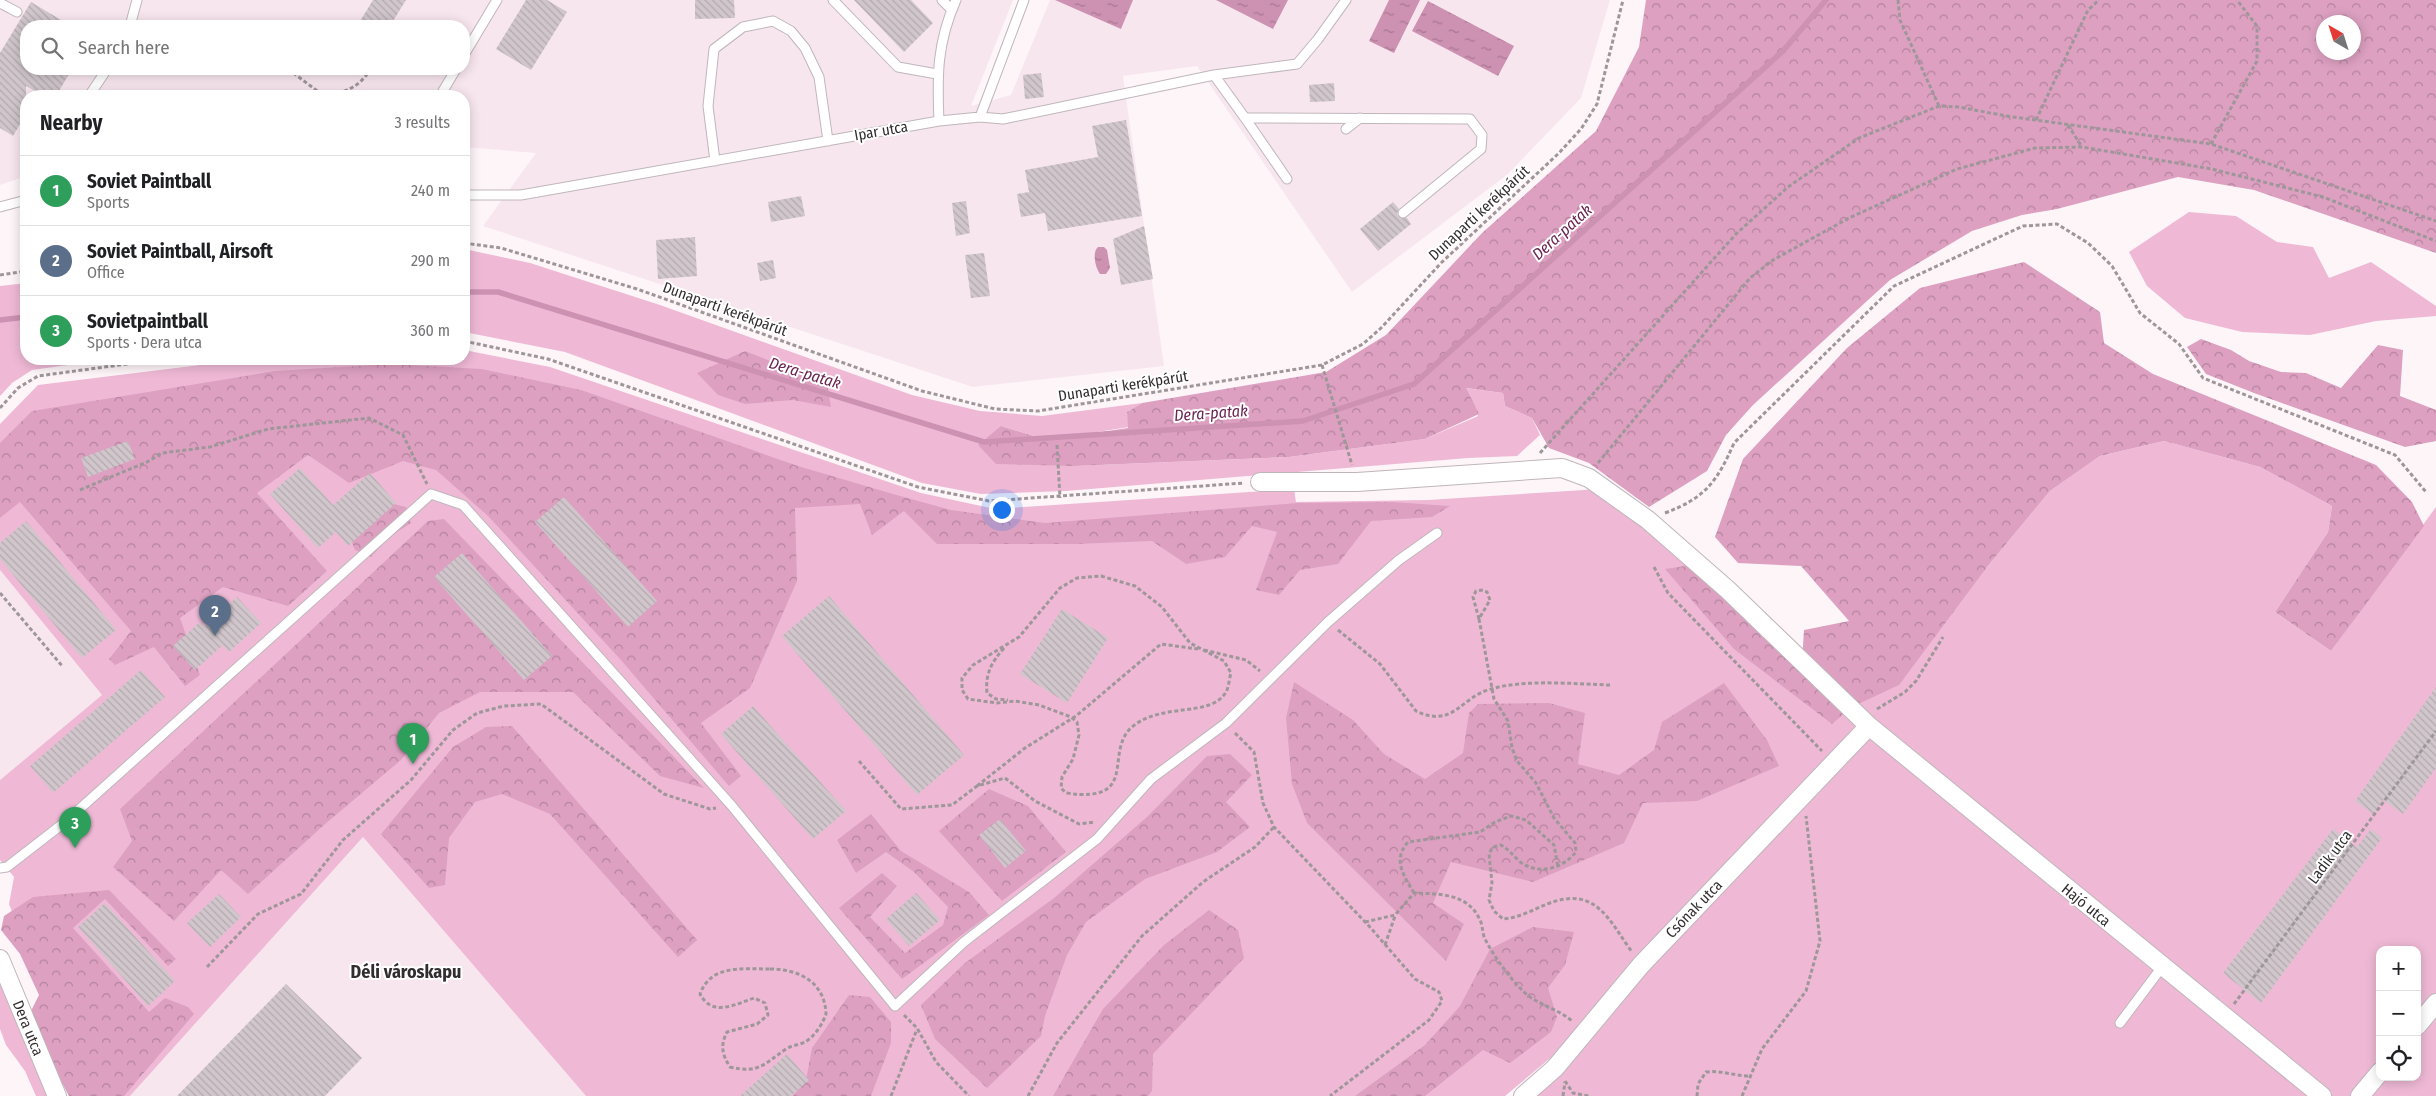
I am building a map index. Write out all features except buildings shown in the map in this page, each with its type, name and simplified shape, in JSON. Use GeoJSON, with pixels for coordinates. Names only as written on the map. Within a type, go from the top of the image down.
{"type":"FeatureCollection","features":[{"type":"Feature","properties":{"kind":"street","name":"Hajó utca"},"geometry":{"type":"LineString","coordinates":[[1260,482],[1357,482],[1562,468],[1589,478],[1648,520],[1728,590],[1861,719],[2322,1096]]}},
{"type":"Feature","properties":{"kind":"street","name":"Csónak utca"},"geometry":{"type":"LineString","coordinates":[[1523,1096],[1560,1075],[1585,1030],[1641,965],[1833,763],[1861,719]]}},
{"type":"Feature","properties":{"kind":"street","name":"Dera utca"},"geometry":{"type":"LineString","coordinates":[[0,959],[57,1096]]}},
{"type":"Feature","properties":{"kind":"street"},"geometry":{"type":"LineString","coordinates":[[2421,1021],[2436,1003]]}},
{"type":"Feature","properties":{"kind":"street"},"geometry":{"type":"LineString","coordinates":[[2360,1096],[2376,1077]]}},
{"type":"Feature","properties":{"kind":"lane"},"geometry":{"type":"LineString","coordinates":[[132,20],[137,0]]}},
{"type":"Feature","properties":{"kind":"lane"},"geometry":{"type":"LineString","coordinates":[[470,46],[497,0]]}},
{"type":"Feature","properties":{"kind":"lane"},"geometry":{"type":"LineString","coordinates":[[833,0],[898,67],[937,74]]}},
{"type":"Feature","properties":{"kind":"lane"},"geometry":{"type":"LineString","coordinates":[[942,0],[952,10]]}},
{"type":"Feature","properties":{"kind":"lane"},"geometry":{"type":"LineString","coordinates":[[939,121],[937,74],[946,23],[956,0]]}},
{"type":"Feature","properties":{"kind":"lane"},"geometry":{"type":"LineString","coordinates":[[980,117],[1024,0]]}},
{"type":"Feature","properties":{"kind":"lane","name":"Ipar utca"},"geometry":{"type":"LineString","coordinates":[[470,195],[521,195],[939,121],[980,117],[1003,119],[1214,75],[1297,64],[1346,0]]}},
{"type":"Feature","properties":{"kind":"lane"},"geometry":{"type":"LineString","coordinates":[[0,3],[18,12]]}},
{"type":"Feature","properties":{"kind":"lane"},"geometry":{"type":"LineString","coordinates":[[715,160],[708,106],[714,49],[743,27],[773,21],[791,31],[805,48],[819,77],[828,141]]}},
{"type":"Feature","properties":{"kind":"lane"},"geometry":{"type":"LineString","coordinates":[[93,90],[103,75]]}},
{"type":"Feature","properties":{"kind":"lane"},"geometry":{"type":"LineString","coordinates":[[444,90],[452,75]]}},
{"type":"Feature","properties":{"kind":"lane"},"geometry":{"type":"LineString","coordinates":[[1214,75],[1287,179]]}},
{"type":"Feature","properties":{"kind":"lane"},"geometry":{"type":"LineString","coordinates":[[1245,118],[1470,119],[1482,135],[1481,149],[1403,213]]}},
{"type":"Feature","properties":{"kind":"lane"},"geometry":{"type":"LineString","coordinates":[[1346,130],[1360,118]]}},
{"type":"Feature","properties":{"kind":"lane"},"geometry":{"type":"LineString","coordinates":[[0,207],[20,202]]}},
{"type":"Feature","properties":{"kind":"lane"},"geometry":{"type":"LineString","coordinates":[[3,868],[65,822],[432,494],[463,505],[732,806],[895,1006],[964,942],[1097,839],[1151,779],[1226,723],[1328,622],[1399,560],[1437,534]]}},
{"type":"Feature","properties":{"kind":"lane"},"geometry":{"type":"LineString","coordinates":[[2120,1023],[2162,967]]}},
{"type":"Feature","properties":{"kind":"path","name":"Dunaparti kerékpárút"},"geometry":{"type":"LineString","coordinates":[[470,244],[501,248],[638,289],[922,391],[995,409],[1038,411],[1322,365],[1363,344],[1375,334],[1441,263],[1558,154],[1582,129],[1597,104],[1624,0]]}},
{"type":"Feature","properties":{"kind":"path"},"geometry":{"type":"LineString","coordinates":[[1898,0],[1900,20],[1939,106]]}},
{"type":"Feature","properties":{"kind":"path"},"geometry":{"type":"LineString","coordinates":[[2036,120],[2088,10],[2099,0]]}},
{"type":"Feature","properties":{"kind":"path"},"geometry":{"type":"LineString","coordinates":[[2211,144],[2257,62],[2257,26],[2237,0]]}},
{"type":"Feature","properties":{"kind":"path"},"geometry":{"type":"LineString","coordinates":[[296,75],[316,90]]}},
{"type":"Feature","properties":{"kind":"path"},"geometry":{"type":"LineString","coordinates":[[349,90],[367,75]]}},
{"type":"Feature","properties":{"kind":"path"},"geometry":{"type":"LineString","coordinates":[[1527,470],[1560,428],[1736,234],[1788,187],[1859,138],[1939,106],[1959,107],[2067,125],[2211,144],[2436,221]]}},
{"type":"Feature","properties":{"kind":"path"},"geometry":{"type":"LineString","coordinates":[[2067,125],[2082,147]]}},
{"type":"Feature","properties":{"kind":"path"},"geometry":{"type":"LineString","coordinates":[[1589,478],[1598,463],[1750,278],[1773,260],[1849,218],[1957,170],[2035,148],[2082,147],[2212,169],[2323,197],[2436,241]]}},
{"type":"Feature","properties":{"kind":"path"},"geometry":{"type":"LineString","coordinates":[[1648,520],[1690,504],[1721,474],[1734,443],[1894,286],[2023,226],[2057,224],[2088,243],[2112,266],[2140,313],[2179,344],[2203,378],[2395,455],[2426,492]]}},
{"type":"Feature","properties":{"kind":"path"},"geometry":{"type":"LineString","coordinates":[[0,275],[20,272]]}},
{"type":"Feature","properties":{"kind":"path"},"geometry":{"type":"LineString","coordinates":[[470,341],[548,359],[918,487],[990,501],[1060,498],[1260,482]]}},
{"type":"Feature","properties":{"kind":"path"},"geometry":{"type":"LineString","coordinates":[[0,408],[18,388],[38,376],[120,365]]}},
{"type":"Feature","properties":{"kind":"path"},"geometry":{"type":"LineString","coordinates":[[1322,365],[1349,455]]}},
{"type":"Feature","properties":{"kind":"path"},"geometry":{"type":"LineString","coordinates":[[80,490],[147,462],[162,453],[210,447],[268,429],[369,418],[404,435],[432,494]]}},
{"type":"Feature","properties":{"kind":"path"},"geometry":{"type":"LineString","coordinates":[[1057,445],[1060,498]]}},
{"type":"Feature","properties":{"kind":"path"},"geometry":{"type":"LineString","coordinates":[[1654,568],[1668,593],[1833,763]]}},
{"type":"Feature","properties":{"kind":"path"},"geometry":{"type":"LineString","coordinates":[[1006,645],[988,669],[987,693],[996,699],[1015,701],[1039,705],[1071,717],[1077,722],[1079,735],[1073,759],[1062,777],[1061,788],[1066,794],[1084,796],[1101,792],[1114,783],[1125,737],[1131,727],[1152,714],[1169,710],[1202,708],[1215,704],[1226,692],[1230,673],[1224,661],[1190,643],[1162,607],[1135,586],[1101,576],[1078,578],[1060,588],[1019,637],[1006,645],[974,665],[962,678],[962,690],[968,699],[997,703],[1015,701]]}},
{"type":"Feature","properties":{"kind":"path"},"geometry":{"type":"LineString","coordinates":[[1479,619],[1490,600],[1487,592],[1483,590],[1476,591],[1474,597],[1494,699],[1508,721],[1512,748],[1517,761],[1536,783],[1554,818],[1575,843],[1576,852],[1568,861],[1558,867],[1542,870],[1521,862],[1501,845],[1493,847],[1489,854],[1492,883],[1489,900],[1494,911],[1503,919],[1512,918],[1571,898],[1594,904],[1603,911],[1641,965]]}},
{"type":"Feature","properties":{"kind":"path"},"geometry":{"type":"LineString","coordinates":[[0,593],[63,667]]}},
{"type":"Feature","properties":{"kind":"path"},"geometry":{"type":"LineString","coordinates":[[1328,622],[1380,664],[1416,711],[1425,715],[1438,717],[1453,714],[1477,695],[1491,689],[1544,683],[1610,685]]}},
{"type":"Feature","properties":{"kind":"path"},"geometry":{"type":"LineString","coordinates":[[1861,719],[1910,687],[1943,637]]}},
{"type":"Feature","properties":{"kind":"path"},"geometry":{"type":"LineString","coordinates":[[859,760],[901,810],[952,805],[1025,748],[1076,716],[1161,644],[1215,652],[1246,660],[1270,680]]}},
{"type":"Feature","properties":{"kind":"path"},"geometry":{"type":"LineString","coordinates":[[207,967],[258,914],[301,894],[343,840],[411,780],[453,730],[477,713],[504,706],[541,704],[664,794],[710,809],[732,806]]}},
{"type":"Feature","properties":{"kind":"path"},"geometry":{"type":"LineString","coordinates":[[1226,723],[1254,752],[1263,803],[1274,827],[1365,922],[1415,979],[1439,992],[1442,1002],[1429,1020],[1330,1096]]}},
{"type":"Feature","properties":{"kind":"path","name":"Ladik utca"},"geometry":{"type":"LineString","coordinates":[[2241,994],[2436,731]]}},
{"type":"Feature","properties":{"kind":"path"},"geometry":{"type":"LineString","coordinates":[[977,786],[1005,778],[1035,801],[1080,824],[1113,820]]}},
{"type":"Feature","properties":{"kind":"path"},"geometry":{"type":"LineString","coordinates":[[1742,1096],[1762,1049],[1806,991],[1820,941],[1804,793]]}},
{"type":"Feature","properties":{"kind":"path"},"geometry":{"type":"LineString","coordinates":[[1414,893],[1399,860],[1400,850],[1408,842],[1480,832],[1495,822],[1511,816],[1526,820],[1554,845],[1558,867]]}},
{"type":"Feature","properties":{"kind":"path"},"geometry":{"type":"LineString","coordinates":[[1028,1096],[1057,1043],[1142,936],[1203,882],[1255,847],[1274,827]]}},
{"type":"Feature","properties":{"kind":"path"},"geometry":{"type":"LineString","coordinates":[[1385,945],[1395,915],[1414,893]]}},
{"type":"Feature","properties":{"kind":"path"},"geometry":{"type":"LineString","coordinates":[[1414,893],[1454,897],[1468,904],[1480,920],[1484,936],[1496,959],[1525,993],[1537,1002],[1566,1016],[1585,1030]]}},
{"type":"Feature","properties":{"kind":"path"},"geometry":{"type":"LineString","coordinates":[[1365,922],[1395,915]]}},
{"type":"Feature","properties":{"kind":"path"},"geometry":{"type":"LineString","coordinates":[[787,969],[801,975],[815,985],[823,994],[826,1014],[813,1035],[804,1042],[787,1048],[760,1068],[745,1070],[730,1066],[723,1056],[722,1042],[727,1032],[757,1024],[768,1015],[765,1003],[754,998],[738,1004],[714,1008],[705,1004],[700,994],[704,982],[715,973],[731,970],[787,969]]}},
{"type":"Feature","properties":{"kind":"path"},"geometry":{"type":"LineString","coordinates":[[895,1006],[917,1028],[936,1062],[969,1096]]}},
{"type":"Feature","properties":{"kind":"path"},"geometry":{"type":"LineString","coordinates":[[892,1096],[917,1028]]}},
{"type":"Feature","properties":{"kind":"path"},"geometry":{"type":"LineString","coordinates":[[1697,1096],[1698,1084],[1706,1072],[1718,1070],[1734,1076],[1751,1076]]}},
{"type":"Feature","properties":{"kind":"path"},"geometry":{"type":"LineString","coordinates":[[1560,1075],[1563,1096]]}},
{"type":"Feature","properties":{"kind":"path"},"geometry":{"type":"LineString","coordinates":[[1560,1075],[1573,1093],[1589,1096]]}},
{"type":"Feature","properties":{"kind":"shaded area"},"geometry":{"type":"Polygon","coordinates":[[[0,0],[1013,0],[971,106],[1011,95],[1050,0],[1610,0],[1581,98],[1508,174],[1352,292],[1197,66],[1123,76],[1164,366],[973,387],[483,226],[536,153],[470,148],[470,90],[20,90],[20,178],[0,185],[0,0]]]}},
{"type":"Feature","properties":{"kind":"shaded area"},"geometry":{"type":"Polygon","coordinates":[[[2189,212],[2236,216],[2277,242],[2313,247],[2329,278],[2371,262],[2436,306],[2436,316],[2376,321],[2310,335],[2242,332],[2185,318],[2147,286],[2129,252],[2189,212]]]}},
{"type":"Feature","properties":{"kind":"shaded area"},"geometry":{"type":"Polygon","coordinates":[[[470,250],[530,263],[660,305],[912,395],[980,411],[1042,416],[1142,403],[1127,412],[1129,427],[1047,440],[1001,426],[1075,466],[1289,457],[1425,439],[1478,416],[1465,388],[1503,393],[1505,406],[1532,418],[1540,435],[1517,456],[1468,458],[1066,491],[981,494],[922,483],[565,352],[470,333],[470,250]]]}},
{"type":"Feature","properties":{"kind":"shaded area"},"geometry":{"type":"Polygon","coordinates":[[[20,284],[20,365],[68,365],[32,370],[12,383],[0,396],[0,286],[20,284]]]}},
{"type":"Feature","properties":{"kind":"shaded area"},"geometry":{"type":"Polygon","coordinates":[[[470,351],[550,367],[921,493],[995,509],[1294,489],[1296,502],[1428,500],[1600,489],[1725,593],[1862,726],[1554,1055],[1505,1096],[586,1096],[363,837],[130,1096],[85,1096],[9,904],[14,877],[0,860],[0,780],[102,695],[0,570],[0,424],[38,385],[200,365],[470,365],[470,351]]]}},
{"type":"Feature","properties":{"kind":"shaded area"},"geometry":{"type":"Polygon","coordinates":[[[2164,441],[2260,467],[2332,506],[2328,532],[2275,612],[2331,651],[2436,507],[2436,1096],[1530,1096],[1869,732],[1852,707],[1987,567],[2050,491],[2100,456],[2164,441]]]}},
{"type":"Feature","properties":{"kind":"shaded area"},"geometry":{"type":"Polygon","coordinates":[[[0,570],[102,695],[0,780],[0,570]]]}},
{"type":"Feature","properties":{"kind":"shaded area"},"geometry":{"type":"Polygon","coordinates":[[[363,837],[586,1096],[130,1096],[363,837]]]}},
{"type":"Feature","properties":{"kind":"shaded area"},"geometry":{"type":"Polygon","coordinates":[[[0,983],[52,1096],[36,1096],[25,1071],[6,1045],[0,1029],[0,983]]]}},
{"type":"Feature","properties":{"kind":"green space"},"geometry":{"type":"Polygon","coordinates":[[[1646,0],[2436,0],[2436,253],[2254,190],[2178,177],[2057,209],[2022,215],[1972,231],[1890,280],[1753,405],[1726,435],[1707,471],[1649,507],[1589,463],[1549,448],[1532,418],[1505,406],[1503,393],[1466,388],[1479,414],[1425,439],[1289,457],[1075,466],[996,464],[978,445],[1001,426],[1047,440],[1128,428],[1127,412],[1142,403],[1326,372],[1386,335],[1482,233],[1596,131],[1639,47],[1646,0]]]}},
{"type":"Feature","properties":{"kind":"green space"},"geometry":{"type":"Polygon","coordinates":[[[2024,262],[2100,312],[2104,343],[2153,374],[2376,465],[2412,502],[2424,526],[2331,651],[2275,612],[2328,532],[2332,506],[2260,467],[2164,441],[2100,456],[2050,491],[1987,567],[1899,685],[1852,707],[1832,724],[1734,649],[1665,569],[1698,564],[1762,637],[1802,662],[1804,630],[1849,621],[1801,566],[1738,563],[1715,537],[1743,459],[1847,348],[1920,288],[2024,262]]]}},
{"type":"Feature","properties":{"kind":"green space"},"geometry":{"type":"Polygon","coordinates":[[[2201,339],[2231,350],[2249,361],[2281,372],[2306,373],[2341,388],[2378,345],[2403,350],[2400,396],[2436,410],[2436,441],[2405,447],[2206,374],[2187,347],[2201,339]]]}},
{"type":"Feature","properties":{"kind":"green space"},"geometry":{"type":"Polygon","coordinates":[[[745,351],[827,383],[831,407],[793,400],[745,404],[718,395],[697,373],[745,351]]]}},
{"type":"Feature","properties":{"kind":"green space"},"geometry":{"type":"Polygon","coordinates":[[[374,365],[482,369],[581,390],[798,466],[951,510],[1045,523],[1297,503],[1392,502],[1450,506],[1432,517],[1371,521],[1338,564],[1300,570],[1279,595],[1256,590],[1277,532],[1252,526],[1225,557],[1186,564],[1152,541],[1075,544],[937,544],[904,511],[872,535],[860,504],[795,508],[797,581],[750,688],[701,723],[741,776],[729,786],[620,659],[488,516],[436,470],[403,461],[349,483],[308,455],[257,493],[327,571],[288,606],[223,587],[180,618],[200,675],[185,686],[154,647],[115,665],[109,659],[131,631],[20,502],[0,518],[0,443],[32,411],[275,371],[374,365]]]}},
{"type":"Feature","properties":{"kind":"green space"},"geometry":{"type":"Polygon","coordinates":[[[378,500],[406,507],[411,523],[388,538],[371,557],[355,550],[348,532],[378,500]]]}},
{"type":"Feature","properties":{"kind":"green space"},"geometry":{"type":"Polygon","coordinates":[[[444,519],[704,788],[660,776],[573,692],[480,692],[439,713],[401,760],[324,825],[248,894],[221,870],[174,921],[113,867],[132,841],[120,809],[428,521],[444,519]]]}},
{"type":"Feature","properties":{"kind":"green space"},"geometry":{"type":"Polygon","coordinates":[[[1294,682],[1353,720],[1384,754],[1425,779],[1463,753],[1469,713],[1478,704],[1549,703],[1585,713],[1578,764],[1619,775],[1654,750],[1662,722],[1724,683],[1767,740],[1779,766],[1697,801],[1643,803],[1624,843],[1533,882],[1451,862],[1433,903],[1464,924],[1446,961],[1307,823],[1292,784],[1286,718],[1294,682]]]}},
{"type":"Feature","properties":{"kind":"green space"},"geometry":{"type":"Polygon","coordinates":[[[512,726],[697,940],[678,957],[550,814],[502,794],[475,802],[449,838],[445,885],[429,888],[381,834],[453,747],[486,727],[512,726]]]}},
{"type":"Feature","properties":{"kind":"green space"},"geometry":{"type":"Polygon","coordinates":[[[1230,754],[1252,775],[1226,802],[1250,827],[1217,852],[1145,879],[1086,922],[1067,955],[1045,1016],[1041,1036],[987,1088],[935,1039],[921,1005],[965,963],[1054,898],[1148,816],[1207,756],[1230,754]]]}},
{"type":"Feature","properties":{"kind":"green space"},"geometry":{"type":"Polygon","coordinates":[[[989,789],[1028,806],[1066,852],[1002,901],[939,831],[989,789]]]}},
{"type":"Feature","properties":{"kind":"green space"},"geometry":{"type":"Polygon","coordinates":[[[871,814],[901,851],[969,892],[989,915],[902,979],[839,908],[882,873],[897,886],[870,917],[905,953],[943,925],[948,907],[914,872],[886,852],[856,873],[837,840],[871,814]]]}},
{"type":"Feature","properties":{"kind":"green space"},"geometry":{"type":"Polygon","coordinates":[[[109,890],[176,959],[168,966],[105,899],[73,928],[149,1012],[165,998],[188,1007],[194,1014],[124,1096],[69,1096],[56,1072],[31,1011],[39,995],[20,954],[1,930],[4,916],[33,897],[109,890]]]}},
{"type":"Feature","properties":{"kind":"green space"},"geometry":{"type":"Polygon","coordinates":[[[1209,910],[1238,930],[1244,958],[1153,1054],[1152,1091],[1148,1096],[1053,1096],[1103,1009],[1164,945],[1209,910]]]}},
{"type":"Feature","properties":{"kind":"green space"},"geometry":{"type":"Polygon","coordinates":[[[1533,927],[1574,932],[1565,965],[1548,988],[1557,1017],[1551,1032],[1510,1063],[1483,1050],[1425,1096],[1355,1096],[1425,1045],[1460,1006],[1490,949],[1533,927]]]}},
{"type":"Feature","properties":{"kind":"green space"},"geometry":{"type":"Polygon","coordinates":[[[849,995],[870,997],[891,1022],[891,1043],[871,1096],[793,1096],[806,1080],[812,1048],[849,995]]]}},
{"type":"Feature","properties":{"kind":"water"},"geometry":{"type":"Polygon","coordinates":[[[1055,0],[1133,0],[1121,29],[1055,0]]]}},
{"type":"Feature","properties":{"kind":"water"},"geometry":{"type":"Polygon","coordinates":[[[1216,0],[1288,0],[1273,29],[1216,0]]]}},
{"type":"Feature","properties":{"kind":"water"},"geometry":{"type":"Polygon","coordinates":[[[1389,0],[1420,0],[1394,53],[1369,41],[1389,0]]]}},
{"type":"Feature","properties":{"kind":"water"},"geometry":{"type":"Polygon","coordinates":[[[1428,1],[1514,46],[1498,76],[1412,31],[1428,1]]]}},
{"type":"Feature","properties":{"kind":"water"},"geometry":{"type":"Polygon","coordinates":[[[1098,247],[1104,247],[1107,250],[1110,268],[1106,274],[1100,274],[1098,271],[1095,252],[1098,247]]]}},
{"type":"Feature","properties":{"kind":"waterway","name":"Dera-patak"},"geometry":{"type":"LineString","coordinates":[[470,292],[498,292],[984,442],[1303,421],[1414,384],[1783,51],[1826,0]]}},
{"type":"Feature","properties":{"kind":"waterway","name":"Dera-patak"},"geometry":{"type":"LineString","coordinates":[[0,320],[20,318]]}},
{"type":"Feature","properties":{"kind":"place","name":"Soviet Paintball, Airsoft"},"geometry":{"type":"Point","coordinates":[215,636]}},
{"type":"Feature","properties":{"kind":"place","name":"Soviet Paintball"},"geometry":{"type":"Point","coordinates":[413,764]}},
{"type":"Feature","properties":{"kind":"place","name":"Sovietpaintball"},"geometry":{"type":"Point","coordinates":[75,848]}},
{"type":"Feature","properties":{"kind":"district","name":"Déli városkapu"},"geometry":{"type":"Point","coordinates":[406,972]}}]}
